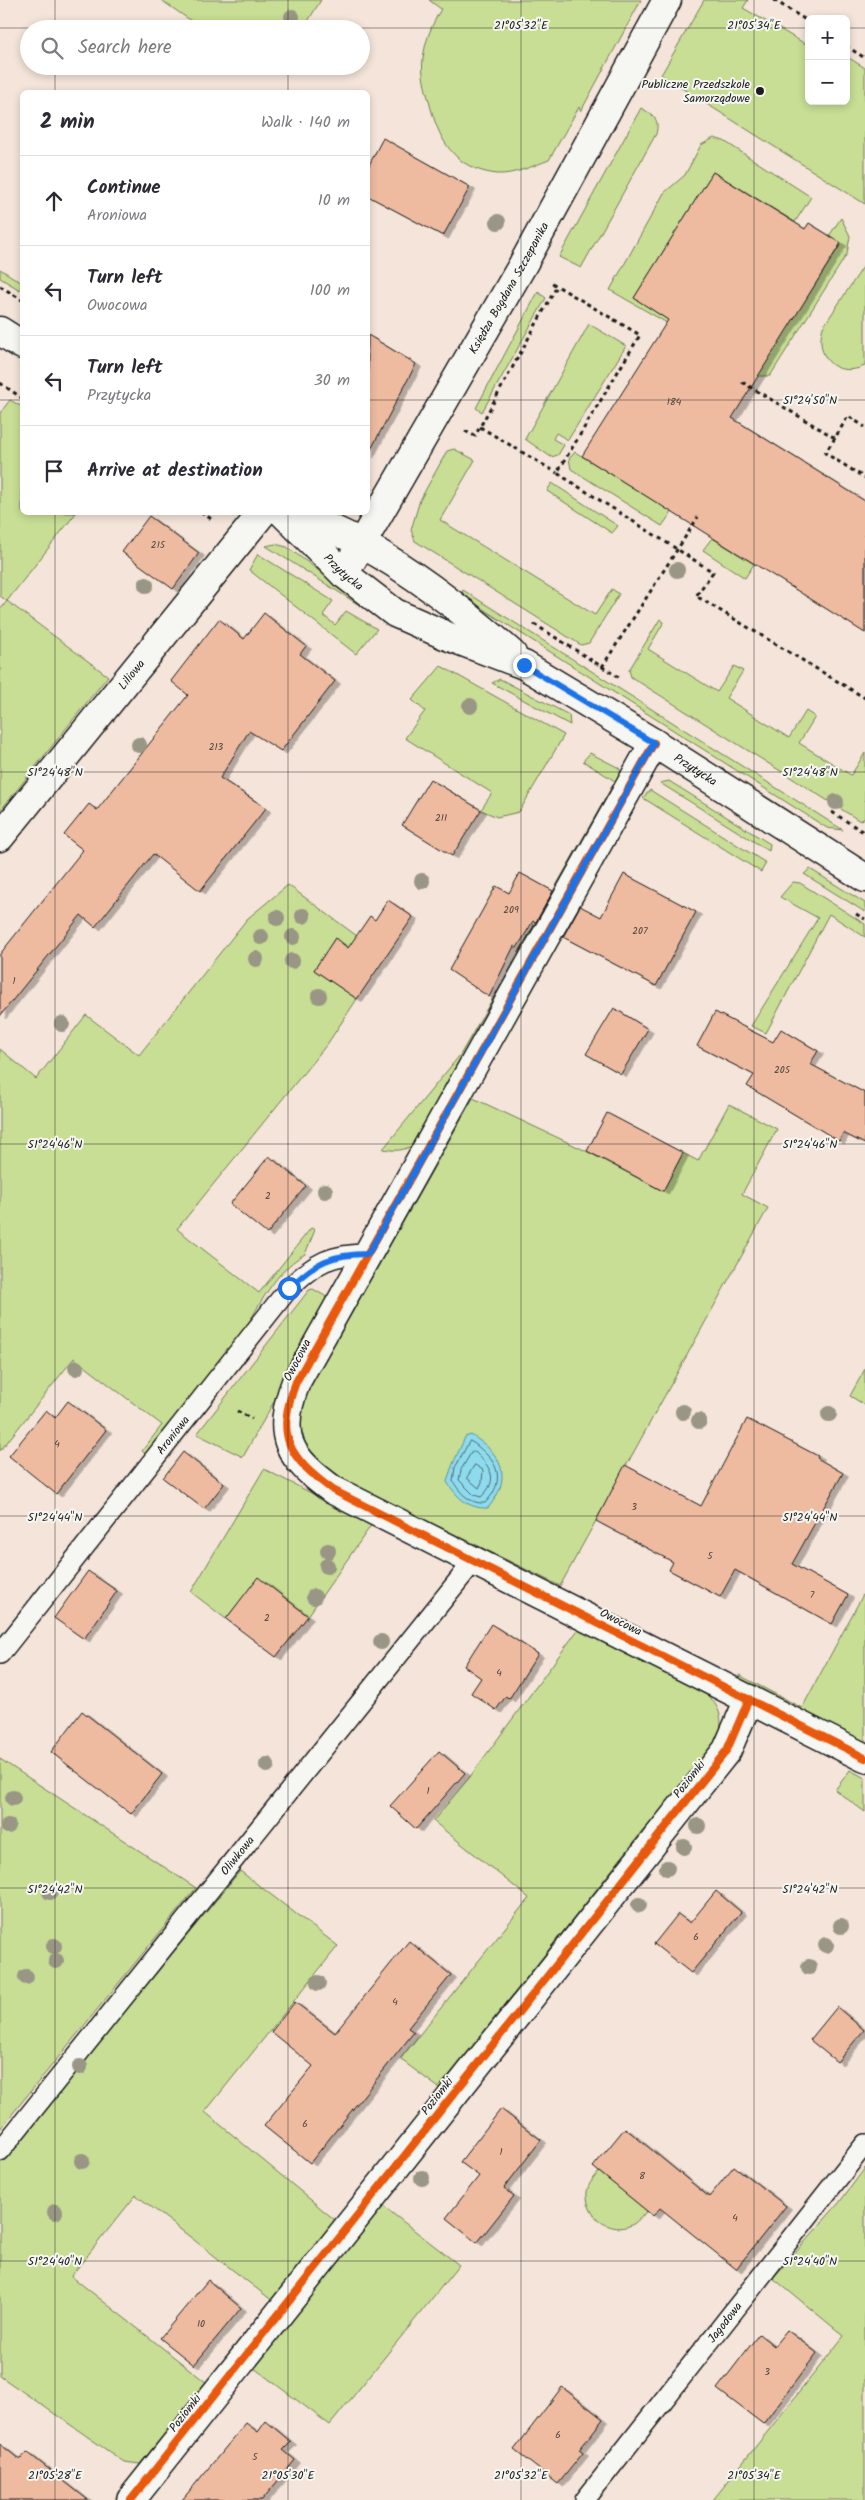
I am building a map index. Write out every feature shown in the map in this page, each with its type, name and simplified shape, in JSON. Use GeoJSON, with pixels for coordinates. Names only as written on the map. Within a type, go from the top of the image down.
{"type":"FeatureCollection","features":[{"type":"Feature","properties":{"kind":"street","name":"Księdza Bogdana Szczepanika"},"geometry":{"type":"LineString","coordinates":[[344,574],[522,266],[667,0]]}},
{"type":"Feature","properties":{"kind":"street"},"geometry":{"type":"LineString","coordinates":[[0,331],[20,344]]}},
{"type":"Feature","properties":{"kind":"street","name":"Liliowa"},"geometry":{"type":"LineString","coordinates":[[0,837],[261,515]]}},
{"type":"Feature","properties":{"kind":"street","name":"Przytycka"},"geometry":{"type":"LineString","coordinates":[[285,515],[344,574],[396,613],[447,636],[524,665],[654,743],[865,878]]}},
{"type":"Feature","properties":{"kind":"street","name":"Przytycka"},"geometry":{"type":"LineString","coordinates":[[300,515],[362,544],[418,578],[463,611],[524,665]]}},
{"type":"Feature","properties":{"kind":"street","name":"Owocowa"},"geometry":{"type":"LineString","coordinates":[[654,743],[296,1382],[286,1414],[285,1430],[297,1458],[307,1471],[334,1490],[865,1758]]}},
{"type":"Feature","properties":{"kind":"street","name":"Poziomki"},"geometry":{"type":"LineString","coordinates":[[131,2500],[727,1750],[750,1699]]}},
{"type":"Feature","properties":{"kind":"lane","name":"Aroniowa"},"geometry":{"type":"LineString","coordinates":[[0,1654],[289,1288],[307,1270],[326,1260],[343,1254],[368,1254]]}},
{"type":"Feature","properties":{"kind":"lane","name":"Oliwkowa"},"geometry":{"type":"LineString","coordinates":[[0,2151],[474,1561]]}},
{"type":"Feature","properties":{"kind":"lane","name":"Jagodowa"},"geometry":{"type":"LineString","coordinates":[[585,2500],[865,2144]]}},
{"type":"Feature","properties":{"kind":"path"},"geometry":{"type":"LineString","coordinates":[[774,0],[805,19]]}},
{"type":"Feature","properties":{"kind":"path"},"geometry":{"type":"LineString","coordinates":[[850,49],[865,58]]}},
{"type":"Feature","properties":{"kind":"path"},"geometry":{"type":"LineString","coordinates":[[548,281],[640,335],[557,473]]}},
{"type":"Feature","properties":{"kind":"path"},"geometry":{"type":"LineString","coordinates":[[0,286],[20,299]]}},
{"type":"Feature","properties":{"kind":"path"},"geometry":{"type":"LineString","coordinates":[[462,429],[475,436],[557,286]]}},
{"type":"Feature","properties":{"kind":"path"},"geometry":{"type":"LineString","coordinates":[[742,382],[835,438]]}},
{"type":"Feature","properties":{"kind":"path"},"geometry":{"type":"LineString","coordinates":[[0,383],[20,397]]}},
{"type":"Feature","properties":{"kind":"path"},"geometry":{"type":"LineString","coordinates":[[865,427],[848,416],[825,453],[865,478]]}},
{"type":"Feature","properties":{"kind":"path"},"geometry":{"type":"LineString","coordinates":[[480,427],[557,473],[713,572],[696,596],[865,698]]}},
{"type":"Feature","properties":{"kind":"path"},"geometry":{"type":"LineString","coordinates":[[602,667],[698,517]]}},
{"type":"Feature","properties":{"kind":"path"},"geometry":{"type":"LineString","coordinates":[[528,620],[627,683]]}},
{"type":"Feature","properties":{"kind":"path"},"geometry":{"type":"LineString","coordinates":[[828,810],[865,833]]}},
{"type":"Feature","properties":{"kind":"green space"},"geometry":{"type":"Polygon","coordinates":[[[161,0],[321,0],[309,20],[190,20],[161,0]]]}},
{"type":"Feature","properties":{"kind":"green space"},"geometry":{"type":"Polygon","coordinates":[[[429,0],[641,0],[581,111],[579,107],[549,160],[516,172],[497,174],[469,166],[450,150],[437,127],[425,85],[423,64],[427,39],[441,9],[429,0]]]}},
{"type":"Feature","properties":{"kind":"green space","name":"Publiczne Przedszkole Samorządowe"},"geometry":{"type":"Polygon","coordinates":[[[704,0],[748,0],[743,8],[805,44],[805,105],[850,105],[850,59],[865,68],[865,204],[661,75],[704,0]]]}},
{"type":"Feature","properties":{"kind":"green space"},"geometry":{"type":"Polygon","coordinates":[[[641,108],[656,121],[656,134],[581,268],[559,257],[641,108]]]}},
{"type":"Feature","properties":{"kind":"green space"},"geometry":{"type":"Polygon","coordinates":[[[714,138],[724,141],[811,197],[795,222],[713,172],[634,298],[676,325],[674,327],[610,290],[664,193],[685,175],[701,145],[714,138]]]}},
{"type":"Feature","properties":{"kind":"green space"},"geometry":{"type":"Polygon","coordinates":[[[841,218],[850,236],[847,254],[770,376],[757,376],[841,244],[829,236],[841,218]]]}},
{"type":"Feature","properties":{"kind":"green space"},"geometry":{"type":"Polygon","coordinates":[[[865,264],[865,366],[854,369],[836,367],[824,356],[821,338],[823,327],[865,264]]]}},
{"type":"Feature","properties":{"kind":"green space"},"geometry":{"type":"Polygon","coordinates":[[[0,269],[20,282],[20,290],[0,278],[0,269]]]}},
{"type":"Feature","properties":{"kind":"green space"},"geometry":{"type":"Polygon","coordinates":[[[538,292],[546,298],[482,412],[476,408],[538,292]]]}},
{"type":"Feature","properties":{"kind":"green space"},"geometry":{"type":"Polygon","coordinates":[[[589,324],[626,346],[568,440],[556,433],[553,439],[564,445],[558,455],[551,457],[525,439],[589,324]]]}},
{"type":"Feature","properties":{"kind":"green space"},"geometry":{"type":"Polygon","coordinates":[[[10,400],[20,406],[20,515],[74,515],[7,601],[0,596],[0,413],[10,400]]]}},
{"type":"Feature","properties":{"kind":"green space"},"geometry":{"type":"Polygon","coordinates":[[[454,449],[475,460],[440,520],[595,615],[612,589],[619,594],[589,643],[581,645],[415,541],[411,530],[420,500],[447,451],[454,449]]]}},
{"type":"Feature","properties":{"kind":"green space"},"geometry":{"type":"Polygon","coordinates":[[[575,452],[672,512],[662,526],[571,469],[569,459],[575,452]]]}},
{"type":"Feature","properties":{"kind":"green space"},"geometry":{"type":"Polygon","coordinates":[[[552,483],[618,526],[612,533],[547,491],[552,483]]]}},
{"type":"Feature","properties":{"kind":"green space"},"geometry":{"type":"Polygon","coordinates":[[[712,538],[754,564],[745,578],[703,550],[712,538]]]}},
{"type":"Feature","properties":{"kind":"green space"},"geometry":{"type":"Polygon","coordinates":[[[275,544],[287,547],[361,602],[359,605],[266,546],[275,544]]]}},
{"type":"Feature","properties":{"kind":"green space"},"geometry":{"type":"Polygon","coordinates":[[[258,554],[333,601],[323,615],[335,625],[346,611],[377,629],[356,654],[249,570],[258,554]]]}},
{"type":"Feature","properties":{"kind":"green space"},"geometry":{"type":"Polygon","coordinates":[[[463,590],[843,830],[827,828],[486,611],[462,593],[463,590]]]}},
{"type":"Feature","properties":{"kind":"green space"},"geometry":{"type":"Polygon","coordinates":[[[7,601],[108,676],[0,811],[0,610],[7,601]]]}},
{"type":"Feature","properties":{"kind":"green space"},"geometry":{"type":"Polygon","coordinates":[[[660,619],[664,622],[648,649],[717,692],[734,666],[743,671],[726,698],[789,738],[806,711],[815,717],[799,743],[851,775],[865,753],[865,818],[860,821],[631,677],[629,670],[660,619]]]}},
{"type":"Feature","properties":{"kind":"green space"},"geometry":{"type":"Polygon","coordinates":[[[441,666],[564,735],[519,812],[497,817],[481,810],[492,793],[405,738],[425,711],[412,700],[441,666]]]}},
{"type":"Feature","properties":{"kind":"green space"},"geometry":{"type":"Polygon","coordinates":[[[500,679],[569,715],[570,725],[492,683],[500,679]]]}},
{"type":"Feature","properties":{"kind":"green space"},"geometry":{"type":"Polygon","coordinates":[[[590,753],[619,768],[622,775],[519,968],[512,964],[615,781],[583,761],[590,753]]]}},
{"type":"Feature","properties":{"kind":"green space"},"geometry":{"type":"Polygon","coordinates":[[[669,781],[770,844],[769,851],[660,783],[669,781]]]}},
{"type":"Feature","properties":{"kind":"green space"},"geometry":{"type":"Polygon","coordinates":[[[650,790],[766,863],[761,872],[643,798],[650,790]]]}},
{"type":"Feature","properties":{"kind":"green space"},"geometry":{"type":"Polygon","coordinates":[[[810,869],[865,903],[865,912],[804,874],[810,869]]]}},
{"type":"Feature","properties":{"kind":"green space"},"geometry":{"type":"Polygon","coordinates":[[[793,882],[800,883],[865,924],[865,937],[829,914],[766,1033],[751,1026],[818,918],[780,897],[793,882]]]}},
{"type":"Feature","properties":{"kind":"green space"},"geometry":{"type":"Polygon","coordinates":[[[288,885],[361,939],[353,951],[335,938],[314,970],[357,999],[328,1043],[177,1229],[259,1293],[311,1228],[315,1230],[305,1254],[282,1272],[264,1296],[223,1361],[147,1455],[142,1451],[162,1425],[74,1358],[0,1451],[0,1049],[36,1079],[86,1015],[139,1055],[247,919],[288,885]]]}},
{"type":"Feature","properties":{"kind":"green space"},"geometry":{"type":"Polygon","coordinates":[[[497,991],[501,995],[421,1139],[404,1149],[383,1149],[460,1055],[497,991]]]}},
{"type":"Feature","properties":{"kind":"green space"},"geometry":{"type":"Polygon","coordinates":[[[473,1098],[582,1149],[663,1191],[683,1153],[698,1161],[729,1104],[777,1129],[742,1194],[768,1208],[560,1586],[327,1472],[306,1447],[301,1431],[304,1398],[473,1098]]]}},
{"type":"Feature","properties":{"kind":"green space"},"geometry":{"type":"Polygon","coordinates":[[[313,1289],[325,1296],[328,1305],[243,1457],[197,1434],[309,1290],[313,1289]]]}},
{"type":"Feature","properties":{"kind":"green space"},"geometry":{"type":"Polygon","coordinates":[[[865,1369],[865,1405],[850,1396],[865,1369]]]}},
{"type":"Feature","properties":{"kind":"green space"},"geometry":{"type":"Polygon","coordinates":[[[264,1469],[372,1524],[308,1616],[258,1578],[226,1619],[191,1592],[264,1469]]]}},
{"type":"Feature","properties":{"kind":"green space"},"geometry":{"type":"Polygon","coordinates":[[[865,1591],[865,1746],[742,1682],[739,1675],[802,1708],[865,1591]]]}},
{"type":"Feature","properties":{"kind":"green space"},"geometry":{"type":"Polygon","coordinates":[[[580,1627],[702,1691],[713,1701],[719,1712],[721,1725],[718,1739],[651,1827],[644,1829],[439,2088],[400,2059],[529,1898],[433,1821],[469,1778],[580,1627]]]}},
{"type":"Feature","properties":{"kind":"green space"},"geometry":{"type":"Polygon","coordinates":[[[0,1759],[196,1888],[0,2129],[0,1759]]]}},
{"type":"Feature","properties":{"kind":"green space"},"geometry":{"type":"Polygon","coordinates":[[[850,1770],[865,1778],[865,1812],[835,1790],[850,1770]]]}},
{"type":"Feature","properties":{"kind":"green space"},"geometry":{"type":"Polygon","coordinates":[[[240,1871],[338,1946],[205,2112],[335,2220],[274,2302],[136,2195],[71,2276],[207,2383],[140,2464],[124,2462],[0,2376],[0,2164],[240,1871]]]}},
{"type":"Feature","properties":{"kind":"green space"},"geometry":{"type":"Polygon","coordinates":[[[865,2168],[865,2500],[713,2500],[844,2336],[773,2278],[839,2203],[865,2168]]]}},
{"type":"Feature","properties":{"kind":"green space"},"geometry":{"type":"Polygon","coordinates":[[[599,2172],[647,2211],[634,2224],[621,2228],[613,2227],[606,2225],[594,2215],[587,2200],[587,2192],[590,2184],[599,2172]]]}},
{"type":"Feature","properties":{"kind":"green space"},"geometry":{"type":"Polygon","coordinates":[[[383,2206],[459,2265],[330,2425],[254,2368],[383,2206]]]}},
{"type":"Feature","properties":{"kind":"water"},"geometry":{"type":"Polygon","coordinates":[[[471,1435],[491,1450],[501,1467],[500,1487],[488,1508],[481,1508],[464,1501],[447,1482],[465,1437],[471,1435]]]}},
{"type":"Feature","properties":{"kind":"building"},"geometry":{"type":"Polygon","coordinates":[[[383,138],[470,187],[443,236],[370,197],[370,163],[383,138]]]}},
{"type":"Feature","properties":{"kind":"building"},"geometry":{"type":"Polygon","coordinates":[[[713,172],[805,229],[809,223],[841,243],[732,418],[865,501],[865,633],[582,456],[668,320],[634,298],[713,172]]]}},
{"type":"Feature","properties":{"kind":"building"},"geometry":{"type":"Polygon","coordinates":[[[370,336],[416,364],[370,451],[370,336]]]}},
{"type":"Feature","properties":{"kind":"building"},"geometry":{"type":"Polygon","coordinates":[[[149,516],[199,553],[173,589],[122,552],[149,516]]]}},
{"type":"Feature","properties":{"kind":"building"},"geometry":{"type":"Polygon","coordinates":[[[264,613],[306,646],[300,654],[335,681],[281,751],[249,731],[220,778],[266,808],[200,891],[153,854],[95,927],[81,915],[0,1016],[0,954],[83,850],[64,835],[89,804],[97,810],[188,695],[171,681],[219,619],[244,639],[264,613]]]}},
{"type":"Feature","properties":{"kind":"building"},"geometry":{"type":"Polygon","coordinates":[[[430,779],[481,810],[452,856],[402,825],[430,779]]]}},
{"type":"Feature","properties":{"kind":"building"},"geometry":{"type":"Polygon","coordinates":[[[520,873],[553,891],[536,922],[533,921],[517,948],[514,946],[489,997],[449,970],[496,886],[509,893],[520,873]]]}},
{"type":"Feature","properties":{"kind":"building"},"geometry":{"type":"Polygon","coordinates":[[[624,874],[696,912],[656,986],[563,937],[580,906],[601,917],[624,874]]]}},
{"type":"Feature","properties":{"kind":"building"},"geometry":{"type":"Polygon","coordinates":[[[388,900],[413,917],[357,999],[314,970],[335,938],[348,948],[370,916],[375,920],[388,900]]]}},
{"type":"Feature","properties":{"kind":"building"},"geometry":{"type":"Polygon","coordinates":[[[614,1008],[648,1029],[621,1074],[586,1054],[614,1008]]]}},
{"type":"Feature","properties":{"kind":"building"},"geometry":{"type":"Polygon","coordinates":[[[715,1012],[773,1042],[781,1029],[818,1051],[810,1064],[865,1093],[865,1144],[843,1133],[839,1141],[747,1086],[754,1075],[697,1046],[715,1012]]]}},
{"type":"Feature","properties":{"kind":"building"},"geometry":{"type":"Polygon","coordinates":[[[607,1113],[683,1153],[663,1191],[587,1151],[607,1113]]]}},
{"type":"Feature","properties":{"kind":"building"},"geometry":{"type":"Polygon","coordinates":[[[269,1156],[306,1186],[267,1234],[230,1204],[269,1156]]]}},
{"type":"Feature","properties":{"kind":"building"},"geometry":{"type":"Polygon","coordinates":[[[68,1401],[106,1430],[56,1494],[9,1456],[46,1410],[55,1418],[68,1401]]]}},
{"type":"Feature","properties":{"kind":"building"},"geometry":{"type":"Polygon","coordinates":[[[747,1419],[818,1456],[817,1458],[843,1473],[792,1564],[848,1595],[832,1624],[735,1570],[720,1597],[669,1570],[673,1562],[596,1521],[625,1465],[701,1506],[747,1419]]]}},
{"type":"Feature","properties":{"kind":"building"},"geometry":{"type":"Polygon","coordinates":[[[183,1452],[224,1484],[204,1509],[163,1478],[183,1452]]]}},
{"type":"Feature","properties":{"kind":"building"},"geometry":{"type":"Polygon","coordinates":[[[88,1571],[117,1591],[84,1639],[54,1618],[88,1571]]]}},
{"type":"Feature","properties":{"kind":"building"},"geometry":{"type":"Polygon","coordinates":[[[258,1577],[308,1616],[276,1657],[226,1619],[258,1577]]]}},
{"type":"Feature","properties":{"kind":"building"},"geometry":{"type":"Polygon","coordinates":[[[491,1624],[538,1654],[509,1699],[506,1696],[496,1710],[471,1693],[481,1678],[464,1666],[491,1624]]]}},
{"type":"Feature","properties":{"kind":"building"},"geometry":{"type":"Polygon","coordinates":[[[82,1711],[162,1774],[131,1814],[51,1752],[82,1711]]]}},
{"type":"Feature","properties":{"kind":"building"},"geometry":{"type":"Polygon","coordinates":[[[439,1751],[465,1773],[416,1829],[390,1806],[439,1751]]]}},
{"type":"Feature","properties":{"kind":"building"},"geometry":{"type":"Polygon","coordinates":[[[716,1891],[741,1912],[691,1973],[654,1944],[678,1914],[690,1923],[716,1891]]]}},
{"type":"Feature","properties":{"kind":"building"},"geometry":{"type":"Polygon","coordinates":[[[409,1941],[451,1975],[408,2028],[414,2032],[310,2163],[264,2126],[313,2066],[271,2032],[295,2002],[335,2033],[409,1941]]]}},
{"type":"Feature","properties":{"kind":"building"},"geometry":{"type":"Polygon","coordinates":[[[837,2007],[864,2030],[837,2062],[810,2040],[837,2007]]]}},
{"type":"Feature","properties":{"kind":"building"},"geometry":{"type":"Polygon","coordinates":[[[501,2109],[541,2140],[504,2188],[514,2196],[477,2243],[446,2218],[479,2176],[460,2162],[501,2109]]]}},
{"type":"Feature","properties":{"kind":"building"},"geometry":{"type":"Polygon","coordinates":[[[625,2128],[709,2197],[734,2166],[786,2206],[736,2269],[660,2208],[653,2216],[593,2167],[625,2128]]]}},
{"type":"Feature","properties":{"kind":"building"},"geometry":{"type":"Polygon","coordinates":[[[208,2280],[241,2308],[194,2365],[160,2338],[208,2280]]]}},
{"type":"Feature","properties":{"kind":"building"},"geometry":{"type":"Polygon","coordinates":[[[787,2330],[817,2353],[763,2424],[717,2389],[759,2334],[774,2346],[787,2330]]]}},
{"type":"Feature","properties":{"kind":"building"},"geometry":{"type":"Polygon","coordinates":[[[562,2387],[603,2419],[579,2450],[583,2453],[558,2484],[514,2450],[562,2387]]]}},
{"type":"Feature","properties":{"kind":"building"},"geometry":{"type":"Polygon","coordinates":[[[266,2421],[291,2442],[283,2450],[295,2460],[262,2500],[182,2500],[246,2423],[258,2432],[266,2421]]]}},
{"type":"Feature","properties":{"kind":"building"},"geometry":{"type":"Polygon","coordinates":[[[0,2444],[20,2460],[27,2452],[88,2500],[0,2500],[0,2444]]]}},
{"type":"Feature","properties":{"kind":"cycle path"},"geometry":{"type":"LineString","coordinates":[[654,743],[296,1382],[287,1417],[287,1432],[296,1456],[305,1467],[333,1490],[865,1758]]}},
{"type":"Feature","properties":{"kind":"cycle path"},"geometry":{"type":"LineString","coordinates":[[131,2500],[727,1750],[749,1699]]}},
{"type":"Feature","properties":{"kind":"place","name":"Publiczne Przedszkole Samorządowe"},"geometry":{"type":"Point","coordinates":[760,91]}},
{"type":"Feature","properties":{"kind":"route"},"geometry":{"type":"LineString","coordinates":[[289,1288],[307,1270],[326,1260],[343,1254],[368,1254],[639,774],[654,743],[524,665]]}}]}
